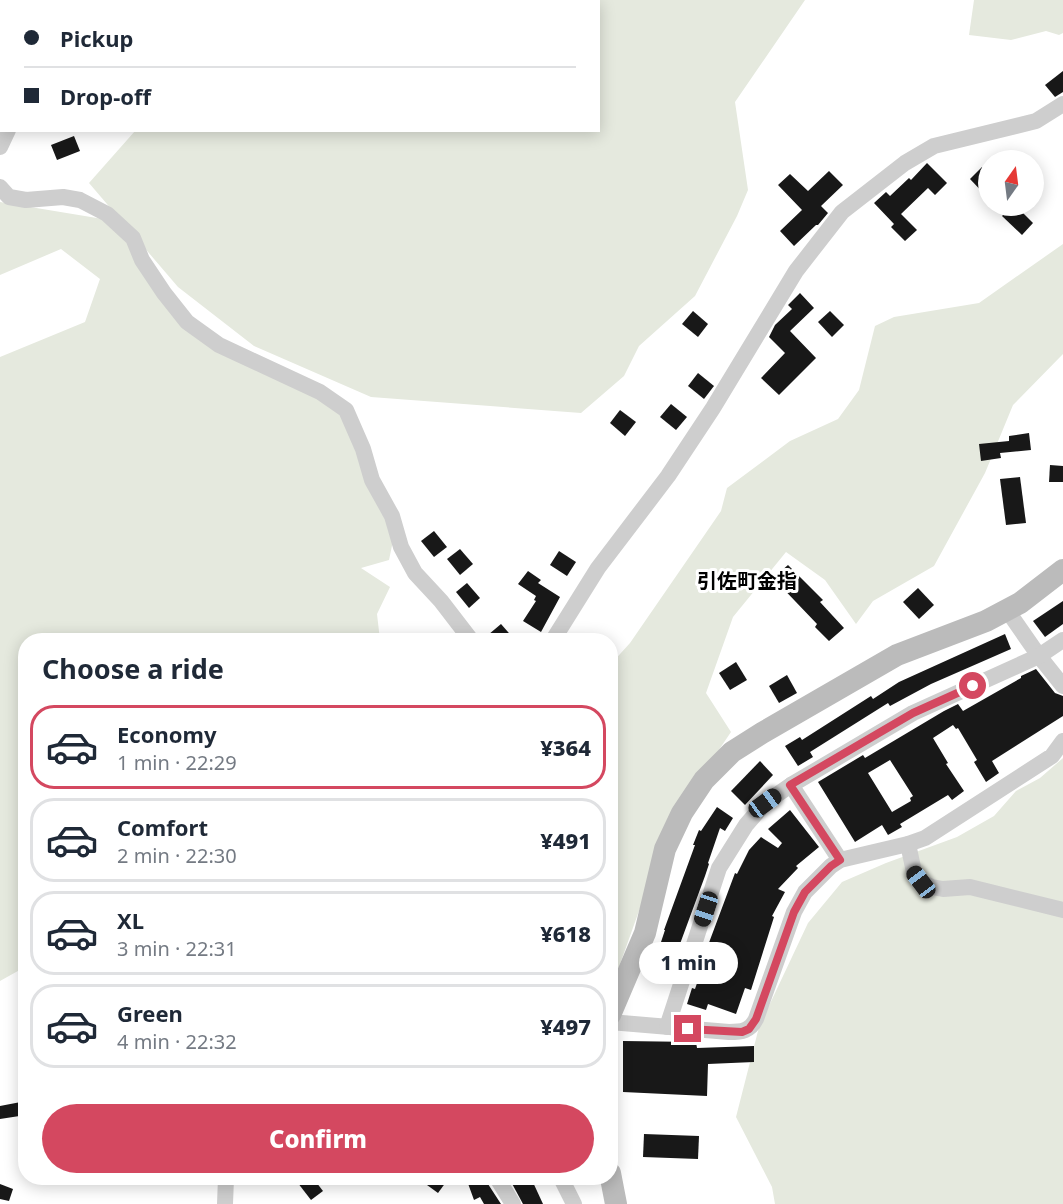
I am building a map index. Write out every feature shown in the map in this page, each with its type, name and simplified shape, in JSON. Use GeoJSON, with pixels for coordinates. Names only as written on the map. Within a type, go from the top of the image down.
{"type":"FeatureCollection","features":[{"type":"Feature","properties":{"kind":"street"},"geometry":{"type":"LineString","coordinates":[[557,633],[598,568],[668,476],[713,408],[796,271],[843,212],[905,163],[934,146],[1036,121],[1063,104]]}},
{"type":"Feature","properties":{"kind":"street"},"geometry":{"type":"LineString","coordinates":[[0,147],[7,132]]}},
{"type":"Feature","properties":{"kind":"street"},"geometry":{"type":"LineString","coordinates":[[0,187],[9,197],[26,200],[63,198],[80,200],[107,214],[133,238],[142,260],[187,322],[219,345],[320,392],[346,410],[363,449],[372,480],[392,516],[401,547],[415,573],[441,601],[466,633]]}},
{"type":"Feature","properties":{"kind":"street"},"geometry":{"type":"LineString","coordinates":[[618,997],[645,933],[665,849],[682,813],[704,780],[732,752],[897,655],[986,621],[1007,610],[1048,584],[1063,570]]}},
{"type":"Feature","properties":{"kind":"street"},"geometry":{"type":"LineString","coordinates":[[1007,610],[1063,686]]}},
{"type":"Feature","properties":{"kind":"street"},"geometry":{"type":"LineString","coordinates":[[667,1027],[719,868],[746,825],[765,803],[790,785],[913,713],[1039,656],[1063,640]]}},
{"type":"Feature","properties":{"kind":"street"},"geometry":{"type":"LineString","coordinates":[[618,1023],[729,1032],[742,1032],[749,1029],[756,1019],[794,912],[805,892],[831,866],[840,860],[925,838],[1052,756],[1063,741]]}},
{"type":"Feature","properties":{"kind":"street"},"geometry":{"type":"LineString","coordinates":[[790,785],[840,860]]}},
{"type":"Feature","properties":{"kind":"street"},"geometry":{"type":"LineString","coordinates":[[908,844],[914,872],[921,882],[932,887],[943,890],[970,887],[1063,910]]}},
{"type":"Feature","properties":{"kind":"street"},"geometry":{"type":"LineString","coordinates":[[225,1185],[225,1204]]}},
{"type":"Feature","properties":{"kind":"street"},"geometry":{"type":"LineString","coordinates":[[501,1185],[513,1204]]}},
{"type":"Feature","properties":{"kind":"street"},"geometry":{"type":"LineString","coordinates":[[564,1185],[574,1204]]}},
{"type":"Feature","properties":{"kind":"street"},"geometry":{"type":"LineString","coordinates":[[612,1185],[616,1204]]}},
{"type":"Feature","properties":{"kind":"shaded area"},"geometry":{"type":"Polygon","coordinates":[[[600,0],[805,0],[735,102],[748,190],[695,296],[639,346],[624,376],[581,413],[371,397],[254,346],[178,287],[89,183],[134,132],[600,132],[600,0]]]}},
{"type":"Feature","properties":{"kind":"shaded area"},"geometry":{"type":"Polygon","coordinates":[[[974,0],[1063,0],[1063,33],[1059,35],[1046,31],[1011,40],[969,35],[974,0]]]}},
{"type":"Feature","properties":{"kind":"shaded area"},"geometry":{"type":"Polygon","coordinates":[[[0,202],[115,221],[199,330],[346,410],[394,536],[389,560],[361,568],[390,587],[377,614],[379,633],[18,633],[18,971],[0,981],[0,357],[85,322],[100,279],[61,249],[0,275],[0,202]]]}},
{"type":"Feature","properties":{"kind":"shaded area"},"geometry":{"type":"Polygon","coordinates":[[[1063,244],[1063,354],[1013,405],[985,473],[934,566],[873,601],[856,624],[825,580],[786,552],[733,617],[706,693],[731,732],[672,819],[618,969],[618,656],[630,643],[721,511],[727,488],[790,441],[838,419],[859,390],[875,326],[894,317],[979,303],[1063,244]]]}},
{"type":"Feature","properties":{"kind":"shaded area"},"geometry":{"type":"Polygon","coordinates":[[[1063,758],[1063,1204],[775,1204],[772,1187],[736,1117],[759,1027],[808,923],[842,882],[957,837],[994,816],[1016,791],[1040,778],[1063,758]]]}},
{"type":"Feature","properties":{"kind":"building"},"geometry":{"type":"Polygon","coordinates":[[[1063,71],[1063,92],[1055,97],[1045,85],[1063,71]]]}},
{"type":"Feature","properties":{"kind":"building"},"geometry":{"type":"Polygon","coordinates":[[[74,136],[80,151],[57,160],[51,145],[74,136]]]}},
{"type":"Feature","properties":{"kind":"building"},"geometry":{"type":"Polygon","coordinates":[[[927,163],[947,183],[935,195],[928,188],[901,214],[917,230],[905,241],[891,227],[894,224],[874,203],[886,192],[890,196],[909,178],[911,180],[927,163]]]}},
{"type":"Feature","properties":{"kind":"building"},"geometry":{"type":"Polygon","coordinates":[[[829,171],[843,185],[821,206],[828,213],[794,246],[780,231],[802,210],[778,185],[790,174],[808,191],[829,171]]]}},
{"type":"Feature","properties":{"kind":"building"},"geometry":{"type":"Polygon","coordinates":[[[978,171],[978,187],[970,179],[978,171]]]}},
{"type":"Feature","properties":{"kind":"building"},"geometry":{"type":"Polygon","coordinates":[[[1002,216],[1026,216],[1033,223],[1022,235],[1002,216]]]}},
{"type":"Feature","properties":{"kind":"building"},"geometry":{"type":"Polygon","coordinates":[[[800,293],[814,308],[790,331],[816,358],[779,395],[761,378],[785,353],[769,337],[775,325],[792,309],[788,305],[800,293]]]}},
{"type":"Feature","properties":{"kind":"building"},"geometry":{"type":"Polygon","coordinates":[[[693,311],[708,324],[698,337],[682,324],[693,311]]]}},
{"type":"Feature","properties":{"kind":"building"},"geometry":{"type":"Polygon","coordinates":[[[830,311],[844,325],[832,337],[818,322],[830,311]]]}},
{"type":"Feature","properties":{"kind":"building"},"geometry":{"type":"Polygon","coordinates":[[[698,373],[714,386],[704,399],[688,386],[698,373]]]}},
{"type":"Feature","properties":{"kind":"building"},"geometry":{"type":"Polygon","coordinates":[[[671,404],[687,417],[676,430],[660,417],[671,404]]]}},
{"type":"Feature","properties":{"kind":"building"},"geometry":{"type":"Polygon","coordinates":[[[620,410],[636,422],[625,436],[610,423],[620,410]]]}},
{"type":"Feature","properties":{"kind":"building"},"geometry":{"type":"Polygon","coordinates":[[[1029,433],[1031,450],[1000,453],[1001,458],[981,461],[979,444],[1009,441],[1009,436],[1029,433]]]}},
{"type":"Feature","properties":{"kind":"building"},"geometry":{"type":"Polygon","coordinates":[[[1050,465],[1063,466],[1063,482],[1049,482],[1050,465]]]}},
{"type":"Feature","properties":{"kind":"building"},"geometry":{"type":"Polygon","coordinates":[[[1020,477],[1026,523],[1006,525],[1000,479],[1020,477]]]}},
{"type":"Feature","properties":{"kind":"building"},"geometry":{"type":"Polygon","coordinates":[[[434,531],[447,547],[434,557],[421,541],[434,531]]]}},
{"type":"Feature","properties":{"kind":"building"},"geometry":{"type":"Polygon","coordinates":[[[460,549],[473,564],[460,575],[447,559],[460,549]]]}},
{"type":"Feature","properties":{"kind":"building"},"geometry":{"type":"Polygon","coordinates":[[[559,551],[576,562],[567,576],[550,565],[559,551]]]}},
{"type":"Feature","properties":{"kind":"building"},"geometry":{"type":"Polygon","coordinates":[[[788,565],[823,600],[820,602],[844,628],[829,641],[815,627],[817,624],[773,578],[788,565]]]}},
{"type":"Feature","properties":{"kind":"building"},"geometry":{"type":"Polygon","coordinates":[[[528,571],[541,580],[538,583],[560,597],[541,632],[523,621],[536,601],[534,600],[536,596],[518,584],[528,571]]]}},
{"type":"Feature","properties":{"kind":"building"},"geometry":{"type":"Polygon","coordinates":[[[467,583],[480,598],[469,608],[456,592],[467,583]]]}},
{"type":"Feature","properties":{"kind":"building"},"geometry":{"type":"Polygon","coordinates":[[[918,588],[934,605],[919,619],[903,602],[918,588]]]}},
{"type":"Feature","properties":{"kind":"building"},"geometry":{"type":"Polygon","coordinates":[[[1063,601],[1063,624],[1045,637],[1033,621],[1063,601]]]}},
{"type":"Feature","properties":{"kind":"building"},"geometry":{"type":"Polygon","coordinates":[[[501,624],[509,633],[490,633],[501,624]]]}},
{"type":"Feature","properties":{"kind":"building"},"geometry":{"type":"Polygon","coordinates":[[[1005,634],[1011,649],[931,684],[890,706],[888,703],[810,752],[813,757],[798,766],[785,746],[800,737],[802,740],[871,696],[873,699],[899,682],[1005,634]]]}},
{"type":"Feature","properties":{"kind":"building"},"geometry":{"type":"Polygon","coordinates":[[[736,662],[747,680],[730,690],[719,673],[736,662]]]}},
{"type":"Feature","properties":{"kind":"building"},"geometry":{"type":"Polygon","coordinates":[[[1036,669],[1055,693],[1063,696],[1063,716],[992,761],[999,773],[986,782],[974,762],[977,760],[958,728],[956,729],[953,725],[933,738],[948,763],[946,764],[964,791],[952,800],[948,795],[900,824],[902,827],[888,835],[882,825],[855,842],[818,782],[863,755],[865,758],[944,711],[958,704],[963,711],[1036,669]],[[890,760],[868,773],[892,812],[911,801],[910,798],[913,796],[890,760]]]}},
{"type":"Feature","properties":{"kind":"building"},"geometry":{"type":"Polygon","coordinates":[[[787,675],[797,693],[779,703],[769,686],[787,675]]]}},
{"type":"Feature","properties":{"kind":"building"},"geometry":{"type":"Polygon","coordinates":[[[760,761],[773,775],[745,805],[731,791],[760,761]]]}},
{"type":"Feature","properties":{"kind":"building"},"geometry":{"type":"Polygon","coordinates":[[[717,807],[733,818],[725,831],[720,828],[673,967],[655,960],[699,830],[701,831],[717,807]]]}},
{"type":"Feature","properties":{"kind":"building"},"geometry":{"type":"Polygon","coordinates":[[[790,810],[819,847],[796,866],[798,868],[778,889],[785,892],[772,916],[774,917],[751,990],[745,988],[736,1014],[708,1004],[706,1010],[687,1004],[692,988],[695,989],[709,948],[707,948],[735,873],[737,874],[749,850],[761,837],[778,848],[782,843],[768,829],[790,810]]]}},
{"type":"Feature","properties":{"kind":"building"},"geometry":{"type":"Polygon","coordinates":[[[623,1041],[696,1042],[697,1048],[754,1046],[754,1062],[708,1064],[707,1096],[623,1092],[623,1041]]]}},
{"type":"Feature","properties":{"kind":"building"},"geometry":{"type":"Polygon","coordinates":[[[18,1103],[18,1116],[0,1119],[0,1106],[18,1103]]]}},
{"type":"Feature","properties":{"kind":"building"},"geometry":{"type":"Polygon","coordinates":[[[644,1134],[699,1136],[698,1159],[643,1157],[644,1134]]]}},
{"type":"Feature","properties":{"kind":"building"},"geometry":{"type":"Polygon","coordinates":[[[0,1184],[13,1189],[9,1201],[0,1199],[0,1184]]]}},
{"type":"Feature","properties":{"kind":"building"},"geometry":{"type":"Polygon","coordinates":[[[299,1185],[318,1185],[323,1191],[311,1200],[299,1185]]]}},
{"type":"Feature","properties":{"kind":"building"},"geometry":{"type":"Polygon","coordinates":[[[427,1185],[444,1185],[438,1193],[427,1185]]]}},
{"type":"Feature","properties":{"kind":"building"},"geometry":{"type":"Polygon","coordinates":[[[469,1185],[489,1185],[501,1204],[484,1204],[480,1197],[474,1200],[469,1185]]]}},
{"type":"Feature","properties":{"kind":"building"},"geometry":{"type":"Polygon","coordinates":[[[513,1185],[534,1185],[543,1204],[523,1204],[513,1185]]]}},
{"type":"Feature","properties":{"kind":"district","name":"引佐町金指"},"geometry":{"type":"Point","coordinates":[747,580]}},
{"type":"Feature","properties":{"kind":"route"},"geometry":{"type":"LineString","coordinates":[[688,1029],[742,1032],[753,1025],[794,912],[805,892],[840,860],[790,785],[913,713],[973,686]]}}]}
